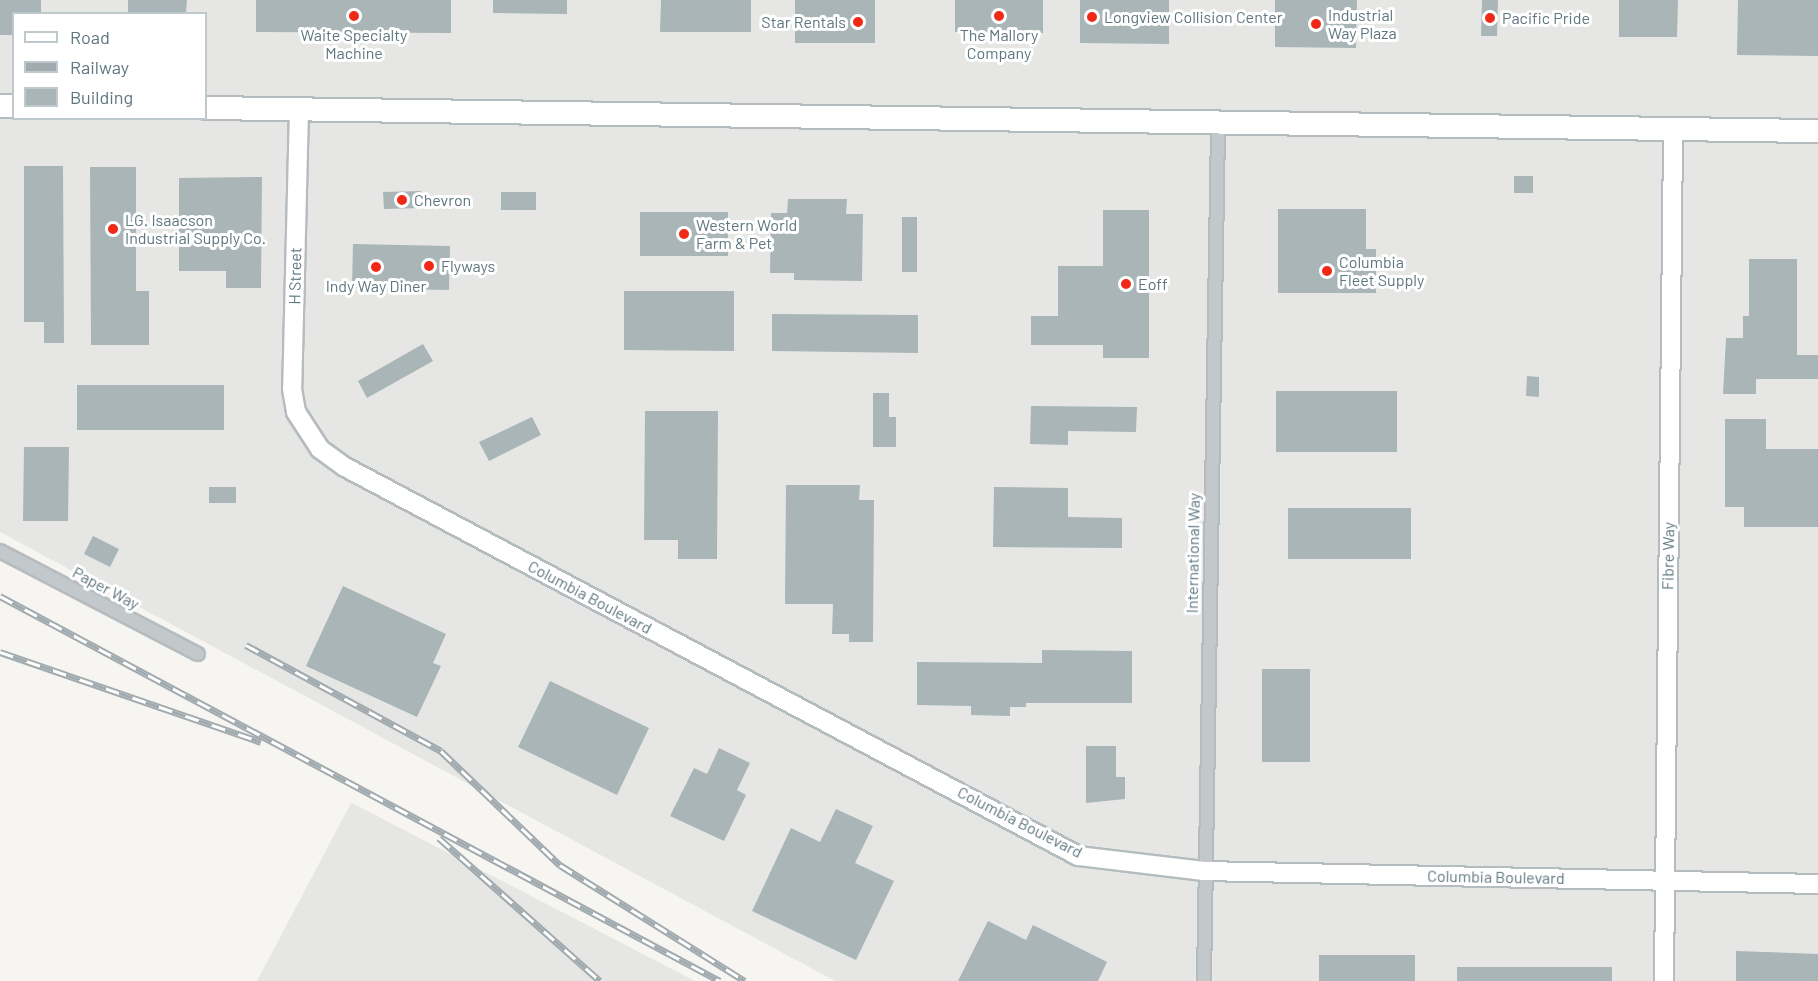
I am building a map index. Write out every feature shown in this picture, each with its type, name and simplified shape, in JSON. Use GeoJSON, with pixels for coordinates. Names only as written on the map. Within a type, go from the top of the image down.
{"type":"FeatureCollection","features":[{"type":"Feature","properties":{"kind":"highway"},"geometry":{"type":"LineString","coordinates":[[207,108],[1218,125],[1818,131]]}},
{"type":"Feature","properties":{"kind":"street","name":"H Street"},"geometry":{"type":"LineString","coordinates":[[299,109],[292,389],[296,412],[311,438]]}},
{"type":"Feature","properties":{"kind":"street","name":"International Way"},"geometry":{"type":"LineString","coordinates":[[1204,981],[1203,871],[1218,125]]}},
{"type":"Feature","properties":{"kind":"street","name":"Fibre Way"},"geometry":{"type":"LineString","coordinates":[[1664,981],[1673,131]]}},
{"type":"Feature","properties":{"kind":"street","name":"Columbia Boulevard"},"geometry":{"type":"LineString","coordinates":[[311,438],[345,467],[1078,855],[1203,871],[1818,884]]}},
{"type":"Feature","properties":{"kind":"street","name":"Paper Way"},"geometry":{"type":"LineString","coordinates":[[0,551],[198,654]]}},
{"type":"Feature","properties":{"kind":"shaded area"},"geometry":{"type":"Polygon","coordinates":[[[0,0],[1818,0],[1818,981],[835,981],[0,532],[0,0]]]}},
{"type":"Feature","properties":{"kind":"shaded area"},"geometry":{"type":"Polygon","coordinates":[[[352,803],[695,981],[257,981],[352,803]]]}},
{"type":"Feature","properties":{"kind":"building"},"geometry":{"type":"Polygon","coordinates":[[[0,0],[41,0],[41,12],[12,12],[12,35],[0,35],[0,0]]]}},
{"type":"Feature","properties":{"kind":"building"},"geometry":{"type":"Polygon","coordinates":[[[128,0],[187,0],[186,12],[128,12],[128,0]]]}},
{"type":"Feature","properties":{"kind":"building","name":"Waite Specialty Machine"},"geometry":{"type":"Polygon","coordinates":[[[256,0],[451,0],[451,33],[256,32],[256,0]]]}},
{"type":"Feature","properties":{"kind":"building"},"geometry":{"type":"Polygon","coordinates":[[[493,0],[567,0],[567,14],[493,13],[493,0]]]}},
{"type":"Feature","properties":{"kind":"building"},"geometry":{"type":"Polygon","coordinates":[[[661,0],[751,0],[751,32],[660,32],[661,0]]]}},
{"type":"Feature","properties":{"kind":"building"},"geometry":{"type":"Polygon","coordinates":[[[795,0],[875,0],[875,43],[795,43],[795,0]]]}},
{"type":"Feature","properties":{"kind":"building","name":"The Mallory Company"},"geometry":{"type":"Polygon","coordinates":[[[955,0],[1043,0],[1043,33],[955,32],[955,0]]]}},
{"type":"Feature","properties":{"kind":"building"},"geometry":{"type":"Polygon","coordinates":[[[1080,0],[1169,0],[1169,44],[1080,43],[1080,0]]]}},
{"type":"Feature","properties":{"kind":"building","name":"Industrial Way Plaza"},"geometry":{"type":"Polygon","coordinates":[[[1275,0],[1357,0],[1356,48],[1275,47],[1275,0]]]}},
{"type":"Feature","properties":{"kind":"building","name":"Pacific Pride"},"geometry":{"type":"Polygon","coordinates":[[[1482,0],[1498,0],[1497,36],[1481,36],[1482,0]]]}},
{"type":"Feature","properties":{"kind":"building"},"geometry":{"type":"Polygon","coordinates":[[[1619,0],[1678,0],[1677,37],[1619,37],[1619,0]]]}},
{"type":"Feature","properties":{"kind":"building"},"geometry":{"type":"Polygon","coordinates":[[[1738,0],[1818,0],[1818,56],[1737,55],[1738,0]]]}},
{"type":"Feature","properties":{"kind":"building"},"geometry":{"type":"Polygon","coordinates":[[[24,166],[63,166],[64,343],[44,343],[44,322],[24,322],[24,166]]]}},
{"type":"Feature","properties":{"kind":"building","name":"LG. Isaacson Industrial Supply Co."},"geometry":{"type":"Polygon","coordinates":[[[90,167],[136,167],[136,291],[149,291],[149,345],[91,345],[90,167]]]}},
{"type":"Feature","properties":{"kind":"building"},"geometry":{"type":"Polygon","coordinates":[[[1514,176],[1533,176],[1533,193],[1514,193],[1514,176]]]}},
{"type":"Feature","properties":{"kind":"building"},"geometry":{"type":"Polygon","coordinates":[[[262,177],[261,288],[226,288],[226,271],[179,271],[179,178],[262,177]]]}},
{"type":"Feature","properties":{"kind":"building","name":"Chevron"},"geometry":{"type":"Polygon","coordinates":[[[421,191],[421,208],[384,209],[383,192],[421,191]]]}},
{"type":"Feature","properties":{"kind":"building"},"geometry":{"type":"Polygon","coordinates":[[[501,192],[536,192],[536,210],[501,210],[501,192]]]}},
{"type":"Feature","properties":{"kind":"building"},"geometry":{"type":"Polygon","coordinates":[[[788,199],[847,199],[846,214],[863,214],[862,281],[794,280],[794,273],[770,273],[771,213],[787,213],[788,199]]]}},
{"type":"Feature","properties":{"kind":"building","name":"Columbia Fleet Supply"},"geometry":{"type":"Polygon","coordinates":[[[1278,209],[1366,209],[1366,249],[1376,249],[1376,293],[1278,293],[1278,209]]]}},
{"type":"Feature","properties":{"kind":"building","name":"Eoff"},"geometry":{"type":"Polygon","coordinates":[[[1103,210],[1149,210],[1149,358],[1103,358],[1103,345],[1031,345],[1031,316],[1058,316],[1058,266],[1103,266],[1103,210]]]}},
{"type":"Feature","properties":{"kind":"building","name":"Western World Farm & Pet"},"geometry":{"type":"Polygon","coordinates":[[[640,212],[728,212],[728,256],[640,256],[640,212]]]}},
{"type":"Feature","properties":{"kind":"building"},"geometry":{"type":"Polygon","coordinates":[[[902,217],[917,217],[917,272],[902,272],[902,217]]]}},
{"type":"Feature","properties":{"kind":"building"},"geometry":{"type":"Polygon","coordinates":[[[353,244],[450,246],[449,290],[352,288],[353,244]]]}},
{"type":"Feature","properties":{"kind":"building"},"geometry":{"type":"Polygon","coordinates":[[[1749,259],[1797,259],[1797,355],[1818,355],[1818,379],[1756,379],[1756,394],[1723,394],[1726,338],[1743,338],[1743,316],[1749,316],[1749,259]]]}},
{"type":"Feature","properties":{"kind":"building"},"geometry":{"type":"Polygon","coordinates":[[[624,291],[734,291],[734,351],[624,350],[624,291]]]}},
{"type":"Feature","properties":{"kind":"building"},"geometry":{"type":"Polygon","coordinates":[[[772,314],[918,315],[918,353],[772,351],[772,314]]]}},
{"type":"Feature","properties":{"kind":"building"},"geometry":{"type":"Polygon","coordinates":[[[423,344],[433,361],[367,398],[358,381],[423,344]]]}},
{"type":"Feature","properties":{"kind":"building"},"geometry":{"type":"Polygon","coordinates":[[[1527,376],[1539,377],[1539,397],[1526,396],[1527,376]]]}},
{"type":"Feature","properties":{"kind":"building"},"geometry":{"type":"Polygon","coordinates":[[[77,385],[224,385],[224,430],[77,430],[77,385]]]}},
{"type":"Feature","properties":{"kind":"building"},"geometry":{"type":"Polygon","coordinates":[[[1276,391],[1397,391],[1397,452],[1276,452],[1276,391]]]}},
{"type":"Feature","properties":{"kind":"building"},"geometry":{"type":"Polygon","coordinates":[[[873,393],[889,393],[889,417],[896,417],[896,447],[873,447],[873,393]]]}},
{"type":"Feature","properties":{"kind":"building"},"geometry":{"type":"Polygon","coordinates":[[[1031,406],[1137,407],[1136,432],[1068,431],[1068,445],[1030,444],[1031,406]]]}},
{"type":"Feature","properties":{"kind":"building"},"geometry":{"type":"Polygon","coordinates":[[[645,411],[718,411],[717,559],[678,559],[678,540],[644,540],[645,411]]]}},
{"type":"Feature","properties":{"kind":"building"},"geometry":{"type":"Polygon","coordinates":[[[532,417],[541,435],[489,461],[479,442],[532,417]]]}},
{"type":"Feature","properties":{"kind":"building"},"geometry":{"type":"Polygon","coordinates":[[[1725,419],[1766,419],[1766,449],[1818,449],[1818,527],[1744,527],[1744,507],[1725,507],[1725,419]]]}},
{"type":"Feature","properties":{"kind":"building"},"geometry":{"type":"Polygon","coordinates":[[[24,447],[69,447],[68,521],[23,521],[24,447]]]}},
{"type":"Feature","properties":{"kind":"building"},"geometry":{"type":"Polygon","coordinates":[[[786,485],[860,485],[859,500],[874,500],[873,642],[849,642],[849,634],[832,634],[833,604],[785,604],[786,485]]]}},
{"type":"Feature","properties":{"kind":"building"},"geometry":{"type":"Polygon","coordinates":[[[209,487],[236,487],[236,503],[209,503],[209,487]]]}},
{"type":"Feature","properties":{"kind":"building"},"geometry":{"type":"Polygon","coordinates":[[[994,487],[1068,488],[1068,517],[1122,518],[1122,548],[993,547],[994,487]]]}},
{"type":"Feature","properties":{"kind":"building"},"geometry":{"type":"Polygon","coordinates":[[[1288,508],[1411,508],[1411,559],[1288,559],[1288,508]]]}},
{"type":"Feature","properties":{"kind":"building"},"geometry":{"type":"Polygon","coordinates":[[[93,536],[119,549],[110,567],[84,554],[93,536]]]}},
{"type":"Feature","properties":{"kind":"building"},"geometry":{"type":"Polygon","coordinates":[[[343,586],[446,634],[433,663],[441,666],[417,717],[306,666],[343,586]]]}},
{"type":"Feature","properties":{"kind":"building"},"geometry":{"type":"Polygon","coordinates":[[[1042,650],[1132,651],[1132,703],[1026,703],[1026,707],[1010,707],[1010,716],[971,715],[971,706],[917,705],[917,662],[1042,663],[1042,650]]]}},
{"type":"Feature","properties":{"kind":"building"},"geometry":{"type":"Polygon","coordinates":[[[1262,669],[1310,669],[1310,762],[1262,762],[1262,669]]]}},
{"type":"Feature","properties":{"kind":"building"},"geometry":{"type":"Polygon","coordinates":[[[550,681],[649,728],[617,795],[518,747],[550,681]]]}},
{"type":"Feature","properties":{"kind":"building"},"geometry":{"type":"Polygon","coordinates":[[[1086,746],[1116,746],[1116,777],[1125,777],[1125,799],[1086,803],[1086,746]]]}},
{"type":"Feature","properties":{"kind":"building"},"geometry":{"type":"Polygon","coordinates":[[[719,748],[750,763],[737,790],[746,795],[724,841],[670,816],[694,768],[707,774],[719,748]]]}},
{"type":"Feature","properties":{"kind":"building"},"geometry":{"type":"Polygon","coordinates":[[[836,809],[873,826],[855,863],[894,881],[856,960],[752,911],[791,828],[820,842],[836,809]]]}},
{"type":"Feature","properties":{"kind":"building"},"geometry":{"type":"Polygon","coordinates":[[[988,921],[1026,940],[1033,925],[1107,962],[1098,981],[958,981],[988,921]]]}},
{"type":"Feature","properties":{"kind":"building"},"geometry":{"type":"Polygon","coordinates":[[[1736,951],[1818,954],[1818,981],[1736,981],[1736,951]]]}},
{"type":"Feature","properties":{"kind":"building"},"geometry":{"type":"Polygon","coordinates":[[[1319,955],[1415,955],[1415,981],[1319,981],[1319,955]]]}},
{"type":"Feature","properties":{"kind":"building"},"geometry":{"type":"Polygon","coordinates":[[[1457,967],[1612,967],[1612,981],[1457,981],[1457,967]]]}},
{"type":"Feature","properties":{"kind":"railway"},"geometry":{"type":"LineString","coordinates":[[0,596],[720,981]]}},
{"type":"Feature","properties":{"kind":"railway"},"geometry":{"type":"LineString","coordinates":[[246,645],[441,751],[560,865],[745,981]]}},
{"type":"Feature","properties":{"kind":"railway"},"geometry":{"type":"LineString","coordinates":[[0,652],[261,742]]}},
{"type":"Feature","properties":{"kind":"railway"},"geometry":{"type":"LineString","coordinates":[[439,838],[600,981]]}},
{"type":"Feature","properties":{"kind":"place","name":"Waite Specialty Machine"},"geometry":{"type":"Point","coordinates":[354,16]}},
{"type":"Feature","properties":{"kind":"place","name":"The Mallory Company"},"geometry":{"type":"Point","coordinates":[999,16]}},
{"type":"Feature","properties":{"kind":"place","name":"Longview Collision Center"},"geometry":{"type":"Point","coordinates":[1092,17]}},
{"type":"Feature","properties":{"kind":"place","name":"Pacific Pride"},"geometry":{"type":"Point","coordinates":[1490,18]}},
{"type":"Feature","properties":{"kind":"place","name":"Star Rentals"},"geometry":{"type":"Point","coordinates":[858,22]}},
{"type":"Feature","properties":{"kind":"place","name":"Industrial Way Plaza"},"geometry":{"type":"Point","coordinates":[1316,24]}},
{"type":"Feature","properties":{"kind":"place","name":"Chevron"},"geometry":{"type":"Point","coordinates":[402,200]}},
{"type":"Feature","properties":{"kind":"place","name":"LG. Isaacson Industrial Supply Co."},"geometry":{"type":"Point","coordinates":[113,229]}},
{"type":"Feature","properties":{"kind":"place","name":"Western World Farm & Pet"},"geometry":{"type":"Point","coordinates":[684,234]}},
{"type":"Feature","properties":{"kind":"place","name":"Flyways"},"geometry":{"type":"Point","coordinates":[429,266]}},
{"type":"Feature","properties":{"kind":"place","name":"Indy Way Diner"},"geometry":{"type":"Point","coordinates":[376,267]}},
{"type":"Feature","properties":{"kind":"place","name":"Columbia Fleet Supply"},"geometry":{"type":"Point","coordinates":[1327,271]}},
{"type":"Feature","properties":{"kind":"place","name":"Eoff"},"geometry":{"type":"Point","coordinates":[1126,284]}}]}
